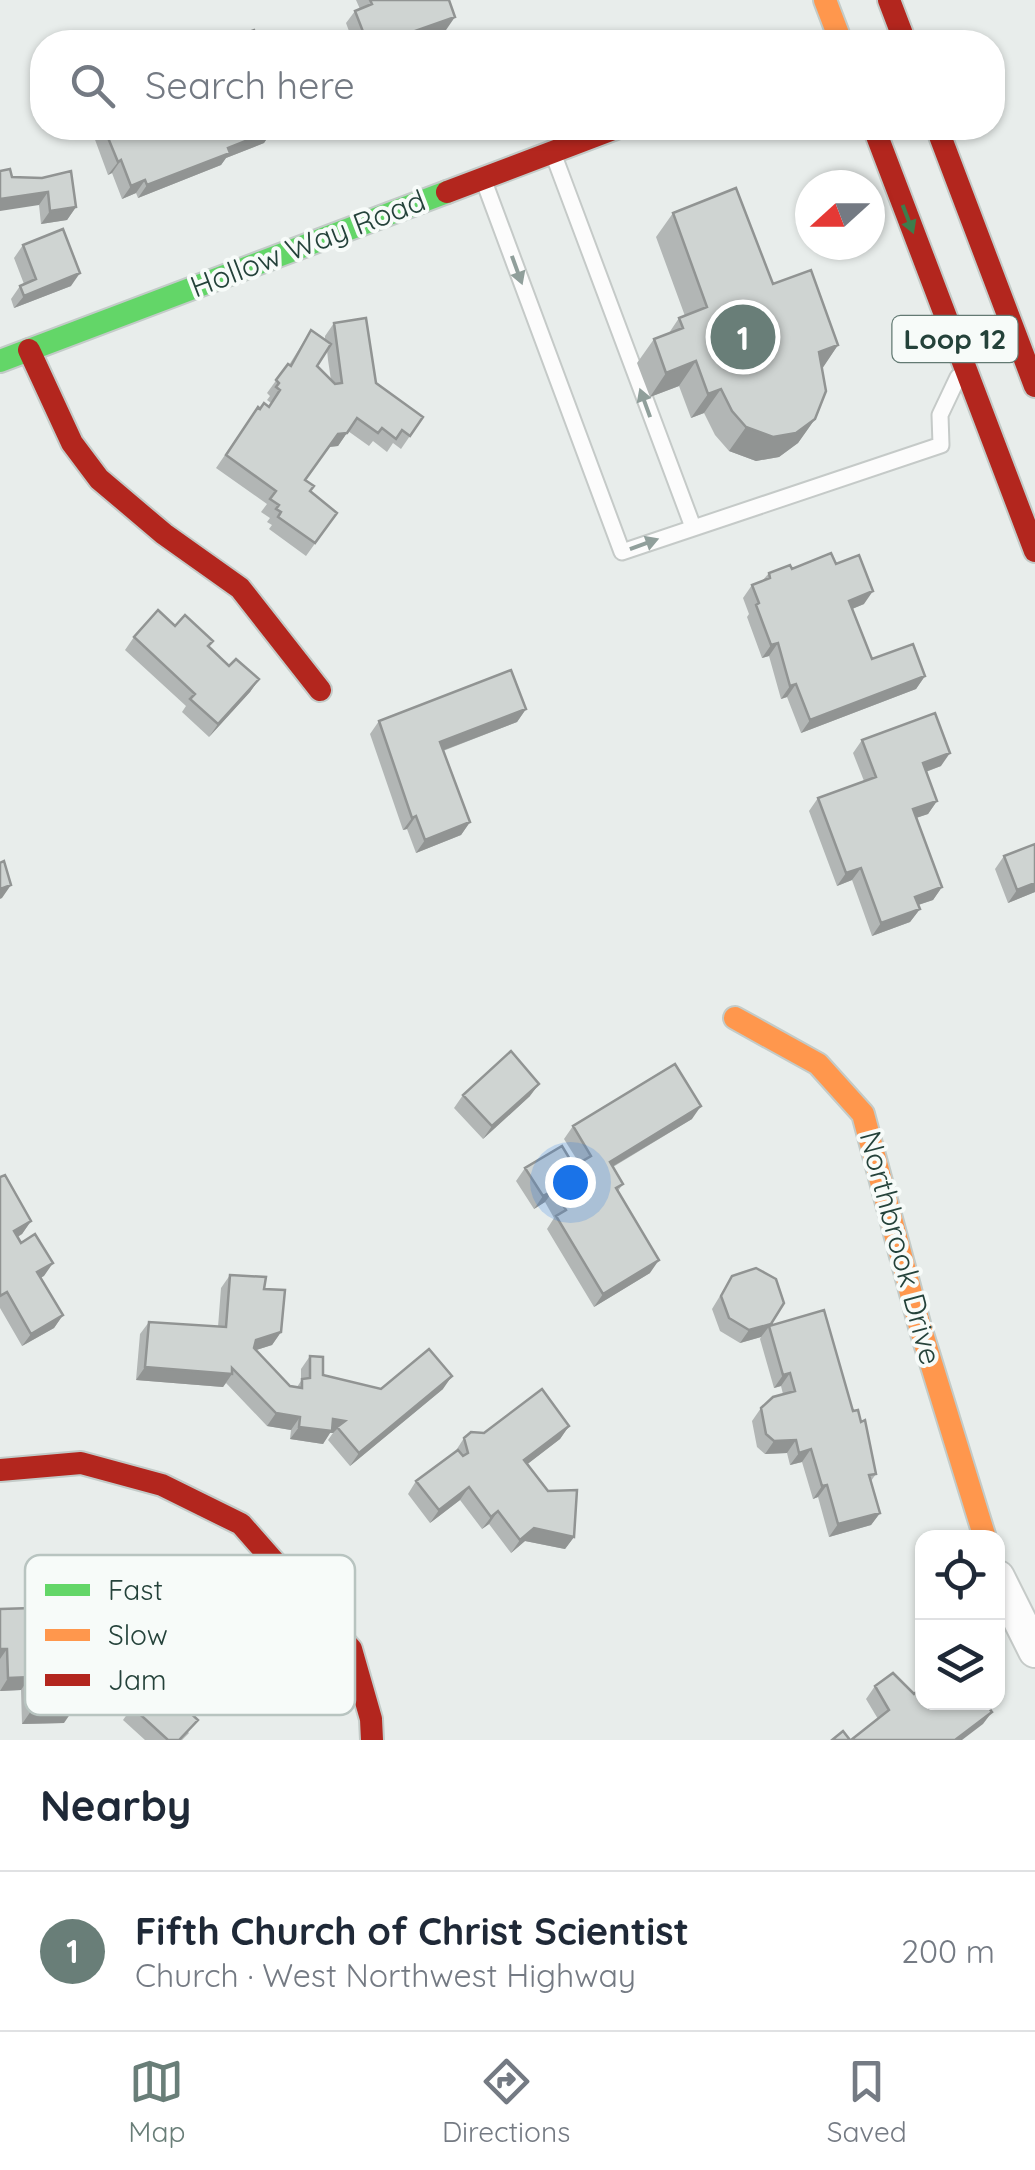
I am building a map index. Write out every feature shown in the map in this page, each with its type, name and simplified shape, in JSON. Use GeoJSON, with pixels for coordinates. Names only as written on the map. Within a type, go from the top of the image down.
{"type":"FeatureCollection","features":[{"type":"Feature","properties":{"kind":"street"},"geometry":{"type":"LineString","coordinates":[[825,0],[834,30]]}},
{"type":"Feature","properties":{"kind":"street"},"geometry":{"type":"LineString","coordinates":[[868,30],[896,20]]}},
{"type":"Feature","properties":{"kind":"street","name":"Hollow Way Road"},"geometry":{"type":"LineString","coordinates":[[0,361],[584,140]]}},
{"type":"Feature","properties":{"kind":"street","name":"Loop 12"},"geometry":{"type":"LineString","coordinates":[[879,140],[1035,551]]}},
{"type":"Feature","properties":{"kind":"street","name":"Loop 12"},"geometry":{"type":"LineString","coordinates":[[942,140],[1035,386]]}},
{"type":"Feature","properties":{"kind":"street"},"geometry":{"type":"LineString","coordinates":[[30,350],[72,443],[98,479],[164,534],[240,588],[320,690]]}},
{"type":"Feature","properties":{"kind":"street","name":"Northbrook Drive"},"geometry":{"type":"LineString","coordinates":[[735,1018],[818,1064],[863,1114],[920,1327],[983,1530]]}},
{"type":"Feature","properties":{"kind":"street"},"geometry":{"type":"LineString","coordinates":[[4,1468],[82,1463],[162,1485],[241,1524],[268,1555]]}},
{"type":"Feature","properties":{"kind":"street"},"geometry":{"type":"LineString","coordinates":[[1005,1591],[1035,1651]]}},
{"type":"Feature","properties":{"kind":"street"},"geometry":{"type":"LineString","coordinates":[[355,1663],[371,1718],[372,1740]]}},
{"type":"Feature","properties":{"kind":"lane"},"geometry":{"type":"LineString","coordinates":[[553,152],[693,527]]}},
{"type":"Feature","properties":{"kind":"lane"},"geometry":{"type":"LineString","coordinates":[[483,178],[622,552],[941,446],[940,415],[964,364]]}},
{"type":"Feature","properties":{"kind":"building"},"geometry":{"type":"Polygon","coordinates":[[[370,0],[449,0],[455,17],[418,30],[362,30],[355,11],[372,4],[370,0]]]}},
{"type":"Feature","properties":{"kind":"building"},"geometry":{"type":"Polygon","coordinates":[[[109,140],[248,140],[228,148],[230,153],[147,185],[145,180],[131,186],[121,160],[118,162],[109,140]]]}},
{"type":"Feature","properties":{"kind":"building"},"geometry":{"type":"Polygon","coordinates":[[[10,169],[12,177],[42,178],[71,171],[76,207],[50,211],[48,192],[0,199],[0,171],[10,169]]]}},
{"type":"Feature","properties":{"kind":"building"},"geometry":{"type":"Polygon","coordinates":[[[736,188],[773,284],[811,270],[838,345],[819,352],[826,391],[815,419],[796,433],[773,437],[746,427],[721,389],[708,394],[696,361],[666,373],[654,339],[683,328],[679,318],[707,307],[673,213],[736,188]]]}},
{"type":"Feature","properties":{"kind":"building"},"geometry":{"type":"Polygon","coordinates":[[[63,229],[80,273],[24,296],[20,286],[36,279],[23,245],[63,229]]]}},
{"type":"Feature","properties":{"kind":"building"},"geometry":{"type":"Polygon","coordinates":[[[366,318],[376,383],[423,417],[410,436],[402,430],[396,439],[382,428],[378,433],[357,418],[347,433],[338,434],[305,480],[314,486],[310,491],[337,513],[315,543],[278,517],[279,505],[270,499],[276,491],[226,455],[258,407],[264,403],[269,407],[280,390],[276,380],[288,364],[291,366],[311,330],[331,344],[317,366],[335,384],[342,383],[334,323],[366,318]]]}},
{"type":"Feature","properties":{"kind":"building"},"geometry":{"type":"Polygon","coordinates":[[[831,553],[836,564],[859,555],[873,591],[849,601],[872,659],[913,644],[925,676],[810,720],[796,684],[790,686],[778,643],[771,645],[752,585],[770,578],[769,573],[790,565],[792,569],[831,553]]]}},
{"type":"Feature","properties":{"kind":"building"},"geometry":{"type":"Polygon","coordinates":[[[158,610],[175,626],[185,615],[213,641],[208,646],[229,666],[236,659],[259,679],[218,724],[190,699],[195,694],[134,637],[158,610]]]}},
{"type":"Feature","properties":{"kind":"building"},"geometry":{"type":"Polygon","coordinates":[[[511,670],[526,709],[440,742],[470,822],[425,840],[416,816],[412,818],[379,721],[511,670]]]}},
{"type":"Feature","properties":{"kind":"building"},"geometry":{"type":"Polygon","coordinates":[[[935,713],[950,753],[923,763],[937,801],[913,809],[942,887],[915,897],[920,909],[881,923],[861,868],[846,873],[818,798],[876,777],[862,740],[935,713]]]}},
{"type":"Feature","properties":{"kind":"building"},"geometry":{"type":"Polygon","coordinates":[[[1035,844],[1035,883],[1017,890],[1004,856],[1035,844]]]}},
{"type":"Feature","properties":{"kind":"building"},"geometry":{"type":"Polygon","coordinates":[[[4,861],[11,885],[0,889],[0,863],[4,861]]]}},
{"type":"Feature","properties":{"kind":"building"},"geometry":{"type":"Polygon","coordinates":[[[511,1051],[539,1084],[492,1126],[463,1095],[511,1051]]]}},
{"type":"Feature","properties":{"kind":"building"},"geometry":{"type":"Polygon","coordinates":[[[675,1064],[701,1106],[610,1162],[623,1184],[616,1188],[659,1260],[603,1294],[556,1216],[566,1210],[554,1190],[543,1196],[525,1168],[562,1146],[574,1166],[591,1156],[573,1126],[675,1064]]]}},
{"type":"Feature","properties":{"kind":"building"},"geometry":{"type":"Polygon","coordinates":[[[5,1175],[31,1221],[14,1231],[21,1243],[35,1234],[53,1263],[37,1272],[63,1315],[31,1334],[7,1292],[0,1296],[0,1177],[5,1175]]]}},
{"type":"Feature","properties":{"kind":"building"},"geometry":{"type":"Polygon","coordinates":[[[756,1268],[776,1279],[784,1303],[771,1324],[749,1330],[729,1318],[721,1296],[732,1276],[756,1268]]]}},
{"type":"Feature","properties":{"kind":"building"},"geometry":{"type":"Polygon","coordinates":[[[230,1275],[266,1277],[264,1289],[285,1290],[281,1332],[256,1340],[254,1348],[290,1386],[302,1388],[302,1379],[310,1378],[310,1356],[323,1357],[323,1375],[381,1389],[429,1349],[452,1376],[359,1453],[337,1427],[345,1421],[333,1419],[332,1431],[299,1427],[300,1417],[276,1413],[232,1368],[232,1374],[145,1367],[149,1322],[226,1327],[230,1275]]]}},
{"type":"Feature","properties":{"kind":"building"},"geometry":{"type":"Polygon","coordinates":[[[824,1310],[853,1411],[858,1410],[861,1422],[865,1420],[876,1474],[869,1475],[880,1513],[838,1524],[811,1449],[799,1453],[796,1440],[774,1441],[766,1434],[761,1408],[773,1397],[795,1391],[790,1373],[783,1375],[769,1326],[824,1310]]]}},
{"type":"Feature","properties":{"kind":"building"},"geometry":{"type":"Polygon","coordinates":[[[542,1389],[569,1426],[524,1460],[548,1491],[577,1490],[574,1537],[534,1528],[520,1540],[498,1511],[491,1517],[469,1487],[439,1510],[416,1481],[458,1450],[463,1456],[468,1453],[464,1438],[471,1432],[484,1433],[542,1389]]]}},
{"type":"Feature","properties":{"kind":"building"},"geometry":{"type":"Polygon","coordinates":[[[25,1608],[25,1677],[8,1678],[7,1649],[0,1649],[0,1609],[25,1608]]]}},
{"type":"Feature","properties":{"kind":"building"},"geometry":{"type":"Polygon","coordinates":[[[893,1673],[915,1693],[915,1710],[992,1712],[955,1740],[851,1740],[889,1710],[875,1686],[893,1673]]]}},
{"type":"Feature","properties":{"kind":"building"},"geometry":{"type":"Polygon","coordinates":[[[141,1715],[193,1715],[198,1720],[179,1740],[168,1740],[141,1715]]]}},
{"type":"Feature","properties":{"kind":"building"},"geometry":{"type":"Polygon","coordinates":[[[843,1731],[850,1740],[832,1740],[843,1731]]]}},
{"type":"Feature","properties":{"kind":"traffic: fast"},"geometry":{"type":"LineString","coordinates":[[0,361],[447,192]]}},
{"type":"Feature","properties":{"kind":"traffic: slow"},"geometry":{"type":"LineString","coordinates":[[825,0],[836,30]]}},
{"type":"Feature","properties":{"kind":"traffic: slow"},"geometry":{"type":"LineString","coordinates":[[735,1018],[818,1064],[863,1114],[920,1327],[983,1530]]}},
{"type":"Feature","properties":{"kind":"traffic: jam"},"geometry":{"type":"LineString","coordinates":[[889,0],[900,30]]}},
{"type":"Feature","properties":{"kind":"traffic: jam"},"geometry":{"type":"LineString","coordinates":[[447,192],[584,140]]}},
{"type":"Feature","properties":{"kind":"traffic: jam"},"geometry":{"type":"LineString","coordinates":[[879,140],[1035,551]]}},
{"type":"Feature","properties":{"kind":"traffic: jam"},"geometry":{"type":"LineString","coordinates":[[942,140],[1035,386]]}},
{"type":"Feature","properties":{"kind":"traffic: jam"},"geometry":{"type":"LineString","coordinates":[[29,350],[72,443],[99,479],[164,534],[240,588],[320,690]]}},
{"type":"Feature","properties":{"kind":"traffic: jam"},"geometry":{"type":"LineString","coordinates":[[0,1470],[81,1463],[162,1485],[241,1524],[268,1555]]}},
{"type":"Feature","properties":{"kind":"traffic: jam"},"geometry":{"type":"LineString","coordinates":[[355,1663],[371,1719],[372,1740]]}},
{"type":"Feature","properties":{"kind":"place","name":"Fifth Church of Christ Scientist"},"geometry":{"type":"Point","coordinates":[743,337]}}]}
